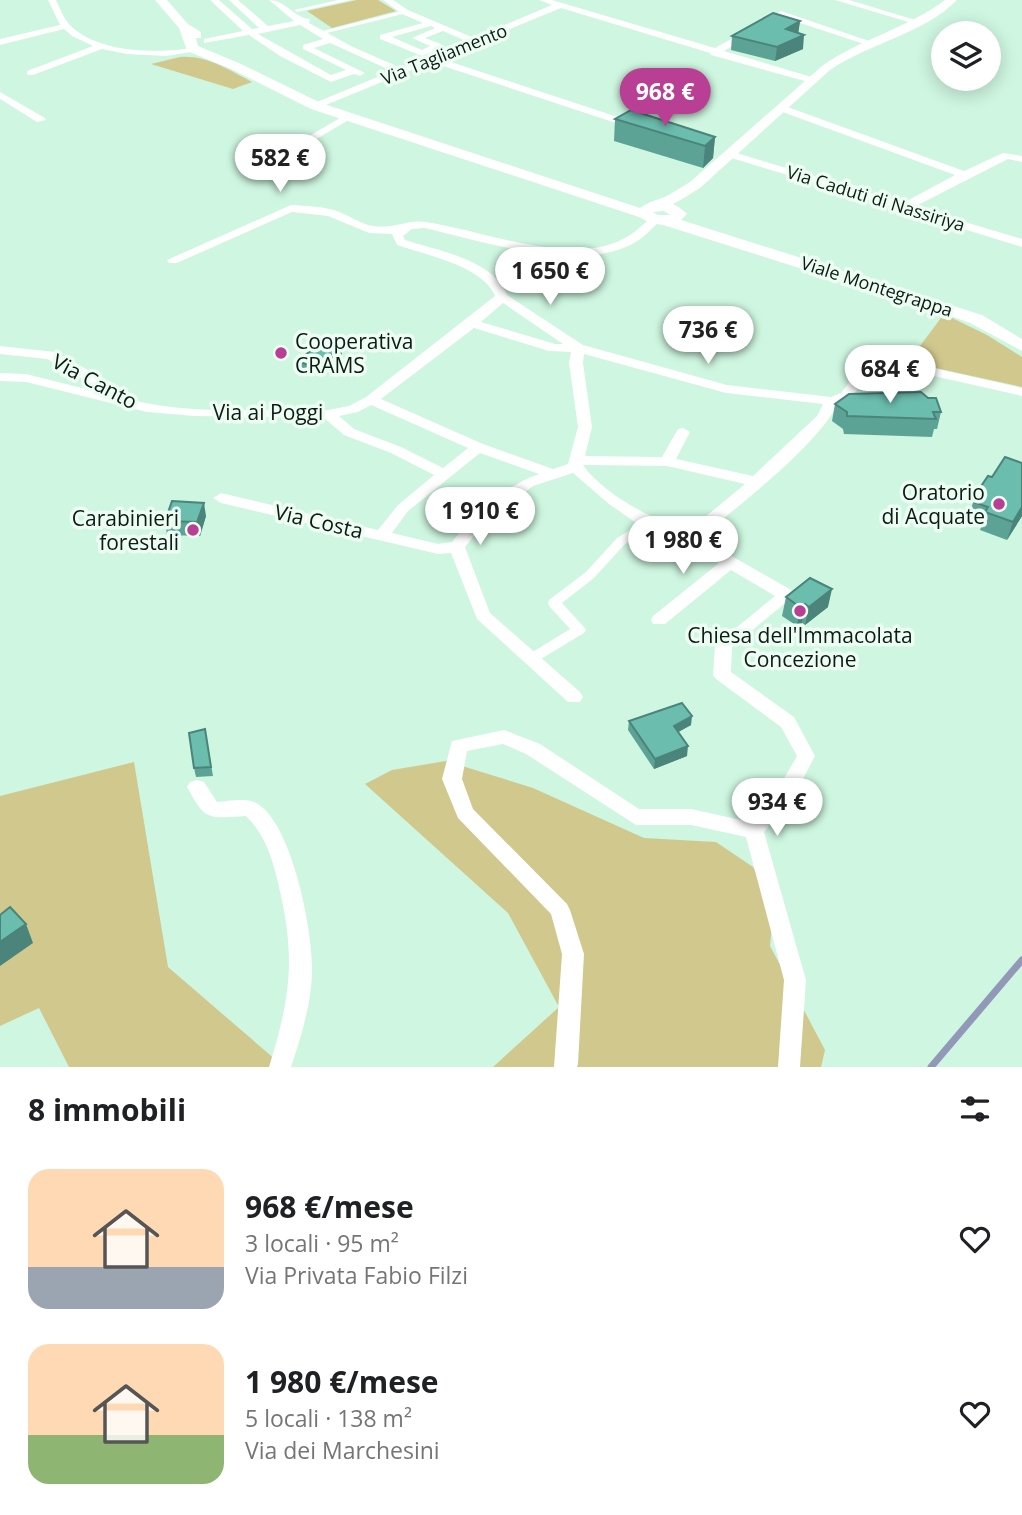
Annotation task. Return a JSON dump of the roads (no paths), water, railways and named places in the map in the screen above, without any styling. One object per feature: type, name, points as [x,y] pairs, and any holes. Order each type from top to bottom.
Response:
[{"type":"main road","points":[[161,0],[200,45]]},
{"type":"main road","name":"Viale Montegrappa","points":[[200,45],[235,66],[316,106],[502,168],[663,214],[727,238],[948,309],[976,320],[1022,346]]},
{"type":"street","points":[[52,0],[65,26],[90,41],[153,56],[170,55],[245,34],[306,22]]},
{"type":"street","points":[[214,0],[245,34],[281,54],[331,79],[354,70]]},
{"type":"street","points":[[233,0],[297,10],[348,0]]},
{"type":"street","points":[[387,0],[405,12],[476,42]]},
{"type":"street","points":[[543,0],[812,80]]},
{"type":"street","name":"Via Tagliamento","points":[[316,106],[572,0]]},
{"type":"street","points":[[839,0],[918,22]]},
{"type":"street","points":[[173,260],[291,208],[330,214],[369,229],[399,231],[409,225],[424,225],[539,249],[579,252],[610,250],[645,233],[728,155],[843,56],[918,22],[944,8],[952,0]]},
{"type":"street","points":[[265,7],[271,29]]},
{"type":"street","points":[[265,7],[306,22],[362,55],[405,70]]},
{"type":"street","points":[[297,10],[306,22]]},
{"type":"street","points":[[306,47],[329,35],[405,12]]},
{"type":"street","points":[[714,53],[781,14],[870,43]]},
{"type":"street","points":[[433,23],[383,37],[422,53],[438,46],[417,38],[444,28]]},
{"type":"street","points":[[0,41],[65,26]]},
{"type":"street","points":[[271,29],[285,34]]},
{"type":"street","points":[[329,35],[405,70]]},
{"type":"street","points":[[295,41],[378,80]]},
{"type":"street","points":[[30,73],[103,45]]},
{"type":"street","points":[[339,63],[362,55]]},
{"type":"street","points":[[432,59],[650,131]]},
{"type":"street","points":[[0,95],[41,120]]},
{"type":"street","points":[[781,108],[964,175]]},
{"type":"street","points":[[292,149],[349,117]]},
{"type":"street","name":"Via Caduti di Nassiriya","points":[[714,153],[1022,243]]},
{"type":"street","points":[[905,207],[1007,155],[1022,159]]},
{"type":"street","points":[[663,214],[672,199],[695,185]]},
{"type":"street","points":[[399,231],[397,236],[401,242],[485,273],[500,291],[578,348]]},
{"type":"street","points":[[500,291],[539,249]]},
{"type":"street","name":"Via ai Poggi","points":[[0,377],[37,380],[147,408],[194,412],[328,414],[353,409],[371,400],[472,323],[500,291]]},
{"type":"street","points":[[472,323],[554,348],[578,348],[726,389],[829,405],[846,396],[869,366],[884,361],[1022,393]]},
{"type":"street","points":[[575,464],[585,427],[576,363],[578,348]]},
{"type":"street","name":"Via Canto","points":[[0,351],[50,355],[147,408]]},
{"type":"street","points":[[371,400],[478,447],[552,474]]},
{"type":"street","points":[[689,539],[770,470],[823,418],[829,405]]},
{"type":"street","points":[[328,414],[349,432],[396,450],[444,474]]},
{"type":"street","points":[[667,462],[683,432]]},
{"type":"street","points":[[382,536],[403,508],[478,447]]},
{"type":"street","points":[[574,697],[483,615],[457,547],[475,523],[528,482],[575,464],[667,462],[754,481]]},
{"type":"street","points":[[575,464],[614,501],[649,523],[689,539],[787,595],[724,645],[722,675],[788,722],[806,756],[789,787],[754,831]]},
{"type":"street","name":"Via Costa","points":[[222,498],[438,549],[457,547]]},
{"type":"street","points":[[531,659],[579,630],[554,603],[590,575],[621,541],[649,523]]},
{"type":"street","points":[[659,620],[730,562]]},
{"type":"street","points":[[565,1067],[573,954],[560,909],[465,813],[452,779],[459,746],[504,737],[533,749],[636,817],[691,817],[754,831]]},
{"type":"street","points":[[197,787],[212,810],[250,808],[268,824],[279,848],[298,915],[303,952],[302,987],[280,1067]]},
{"type":"street","points":[[754,831],[795,980],[789,1067]]},
{"type":"waterway","points":[[931,1067],[1022,960]]},
{"type":"place","name":"Cooperativa CRAMS","points":[[281,353]]},
{"type":"place","name":"Oratorio di Acquate","points":[[999,504]]},
{"type":"place","name":"Carabinieri forestali","points":[[193,530]]},
{"type":"place","name":"Chiesa dell'Immacolata Concezione","points":[[800,611]]}]
